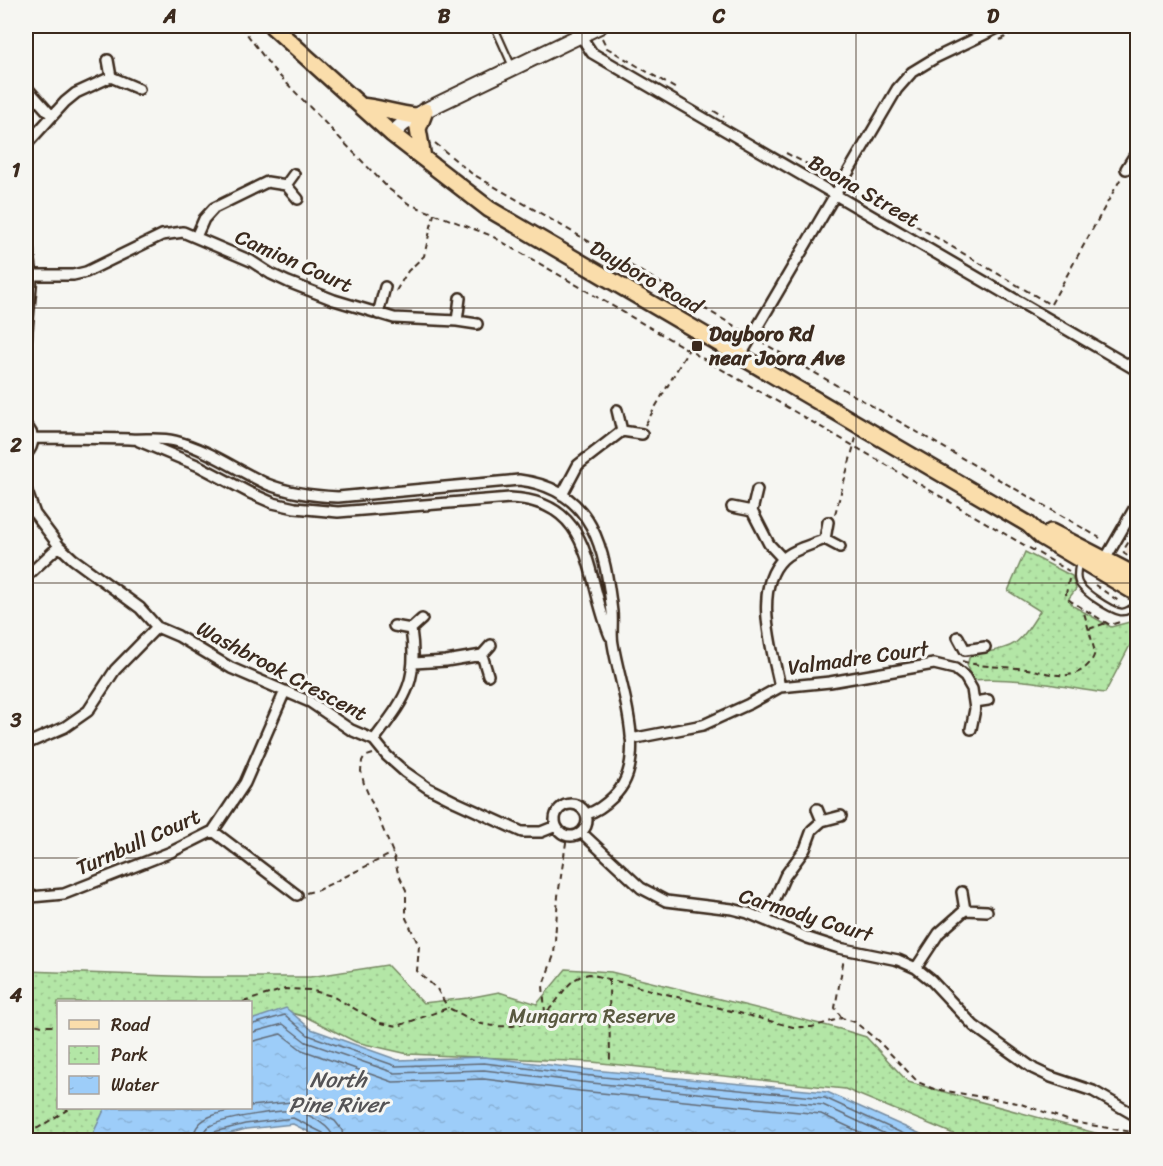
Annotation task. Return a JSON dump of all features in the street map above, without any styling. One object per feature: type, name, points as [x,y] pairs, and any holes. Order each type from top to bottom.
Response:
[{"type":"main road","name":"Dayboro Road","points":[[272,26],[392,134],[489,208],[1028,524],[1078,567],[1101,566],[1137,577]]},
{"type":"main road","points":[[361,106],[380,108],[398,115],[420,113],[418,129],[423,158]]},
{"type":"main road","name":"Dayboro Road","points":[[1028,524],[1046,530],[1101,566],[1137,594]]},
{"type":"street","points":[[741,355],[897,89],[912,72],[935,57],[1002,26]]},
{"type":"street","points":[[392,134],[420,113],[512,66],[580,35],[600,30]]},
{"type":"street","name":"Boona Street","points":[[580,35],[592,53],[1137,371]]},
{"type":"street","points":[[108,60],[111,76]]},
{"type":"street","points":[[111,76],[139,89]]},
{"type":"street","points":[[26,145],[51,115],[76,93],[111,76]]},
{"type":"street","points":[[26,87],[51,115]]},
{"type":"street","points":[[1126,169],[1137,150]]},
{"type":"street","points":[[294,174],[286,185],[298,200]]},
{"type":"street","name":"Camion Court","points":[[196,237],[204,219],[214,208],[267,182],[286,185]]},
{"type":"street","name":"Camion Court","points":[[32,275],[73,275],[86,272],[162,235],[183,232],[251,261],[288,282],[378,314],[404,319],[477,324]]},
{"type":"street","points":[[26,233],[32,275],[26,341]]},
{"type":"street","name":"Camion Court","points":[[378,314],[385,287]]},
{"type":"street","points":[[457,321],[460,298]]},
{"type":"street","points":[[617,410],[622,431]]},
{"type":"street","points":[[26,426],[32,432],[33,438],[31,448],[26,454]]},
{"type":"street","points":[[562,495],[578,465],[622,431],[642,434]]},
{"type":"street","points":[[33,438],[157,438],[177,441],[196,448],[267,484],[291,492],[314,496],[338,497],[519,480],[533,482],[562,495],[581,511],[600,542],[613,615],[612,642]]},
{"type":"street","points":[[134,439],[171,453],[273,503],[295,508],[338,512],[510,498],[540,503],[565,518],[580,540],[602,618],[612,642],[632,739],[633,754],[626,781],[620,791],[601,808],[587,814]]},
{"type":"street","name":"Washbrook Crescent","points":[[26,489],[35,514],[58,546],[140,608],[157,627],[178,636],[231,668],[310,702],[351,729],[374,740],[405,772],[428,788],[513,829],[535,833],[556,826]]},
{"type":"street","points":[[757,489],[752,511],[769,544],[783,559]]},
{"type":"street","points":[[1101,566],[1137,502]]},
{"type":"street","points":[[732,507],[752,511]]},
{"type":"street","points":[[825,539],[828,522]]},
{"type":"street","points":[[780,687],[766,614],[771,580],[783,559],[825,539]]},
{"type":"street","points":[[825,539],[840,547]]},
{"type":"street","points":[[26,577],[58,546]]},
{"type":"street","points":[[411,629],[422,619]]},
{"type":"street","points":[[394,626],[411,629]]},
{"type":"street","points":[[26,744],[65,727],[88,711],[115,670],[157,627]]},
{"type":"street","points":[[374,740],[406,695],[412,678],[414,663],[411,629]]},
{"type":"street","name":"Valmadre Court","points":[[957,664],[965,650],[958,637]]},
{"type":"street","points":[[414,663],[482,655],[491,645]]},
{"type":"street","points":[[965,650],[985,647]]},
{"type":"street","points":[[482,655],[488,675]]},
{"type":"street","name":"Valmadre Court","points":[[632,739],[703,725],[780,687],[830,682],[926,664],[957,664]]},
{"type":"street","name":"Valmadre Court","points":[[957,664],[972,689],[975,702]]},
{"type":"street","name":"Turnbull Court","points":[[31,897],[64,894],[171,852],[213,831],[244,783],[285,691]]},
{"type":"street","points":[[971,729],[975,702],[988,700]]},
{"type":"street","points":[[568,804],[579,806],[587,814],[587,824],[582,833],[572,837],[562,834],[556,826],[556,814],[568,804]]},
{"type":"street","points":[[817,808],[822,821]]},
{"type":"street","points":[[766,919],[785,876],[805,849],[812,830],[822,821],[840,816]]},
{"type":"street","points":[[213,831],[297,895]]},
{"type":"street","name":"Carmody Court","points":[[582,833],[641,888],[652,895],[682,904],[732,909],[766,919],[808,938],[898,960],[916,968],[931,980],[974,1026],[1034,1069],[1093,1091],[1137,1117]]},
{"type":"street","points":[[962,892],[965,910]]},
{"type":"street","points":[[916,968],[939,933],[965,910],[987,911]]},
{"type":"lane","points":[[494,26],[512,66]]},
{"type":"lane","points":[[1078,567],[1080,586],[1087,594],[1123,612],[1137,603]]},
{"type":"path","points":[[241,26],[272,68],[388,189],[402,200],[492,236],[1071,572],[1066,597],[1106,623],[1110,625],[1134,617],[1129,610],[1078,567]]},
{"type":"path","points":[[993,42],[1026,26]]},
{"type":"path","points":[[600,30],[608,48],[681,92]]},
{"type":"path","points":[[708,109],[718,112],[730,123]]},
{"type":"path","points":[[433,141],[471,173],[745,332]]},
{"type":"path","points":[[780,150],[834,178]]},
{"type":"path","points":[[1044,317],[1126,169]]},
{"type":"path","points":[[852,189],[1051,305]]},
{"type":"path","points":[[382,300],[392,298],[408,271],[424,256],[434,214]]},
{"type":"path","points":[[642,434],[643,428],[699,332]]},
{"type":"path","points":[[758,339],[1100,538]]},
{"type":"path","points":[[828,522],[833,520],[860,424]]},
{"type":"path","points":[[1134,560],[1123,551],[1137,527]]},
{"type":"path","points":[[957,664],[1026,669],[1057,675],[1072,674],[1087,666],[1095,655],[1083,609]]},
{"type":"path","points":[[1089,628],[1106,623]]},
{"type":"path","points":[[383,750],[364,758],[361,764],[364,784],[406,890],[406,918],[419,946],[417,971],[437,989],[448,1008],[481,1023],[512,1026],[533,1022],[553,1006],[567,985],[577,976],[589,974],[793,1027],[812,1027],[842,1018]]},
{"type":"path","points":[[545,1013],[543,985],[554,955],[558,896],[567,836]]},
{"type":"path","points":[[297,895],[318,890],[393,853]]},
{"type":"path","points":[[846,949],[835,1008],[842,1018],[855,1023],[878,1041],[918,1082],[934,1089],[1018,1103],[1073,1122],[1137,1133]]},
{"type":"path","points":[[609,980],[610,1063]]},
{"type":"path","points":[[246,1001],[285,989],[310,990],[332,996],[380,1023],[398,1026],[448,1008]]},
{"type":"path","points":[[26,1022],[42,1026],[57,1026]]},
{"type":"path","points":[[26,1131],[38,1128],[67,1109]]},
{"type":"shaded area","points":[[1137,531],[1137,560],[1125,552]]},
{"type":"green space","points":[[1025,552],[1072,576],[1076,589],[1069,598],[1073,606],[1111,627],[1137,620],[1137,632],[1105,693],[1022,681],[972,680],[967,667],[969,658],[1014,644],[1025,633],[1040,611],[1008,591]]},
{"type":"green space","name":"Mungarra Reserve","points":[[387,965],[423,1003],[499,992],[537,1004],[566,969],[611,972],[866,1037],[908,1082],[1121,1140],[968,1140],[845,1089],[592,1062],[408,1054],[356,1042],[306,1017],[284,1011],[252,1023],[252,1001],[57,1001],[57,1109],[105,1109],[92,1140],[26,1140],[26,971],[200,977],[310,977]]},
{"type":"water","name":"North Pine River","points":[[286,1008],[311,1029],[398,1060],[484,1057],[582,1069],[827,1092],[934,1140],[325,1140],[293,1124],[246,1129],[205,1140],[90,1140],[105,1109],[252,1109],[252,1020]]},
{"type":"place","name":"Dayboro Rd near Joora Ave","points":[[697,346]]}]
